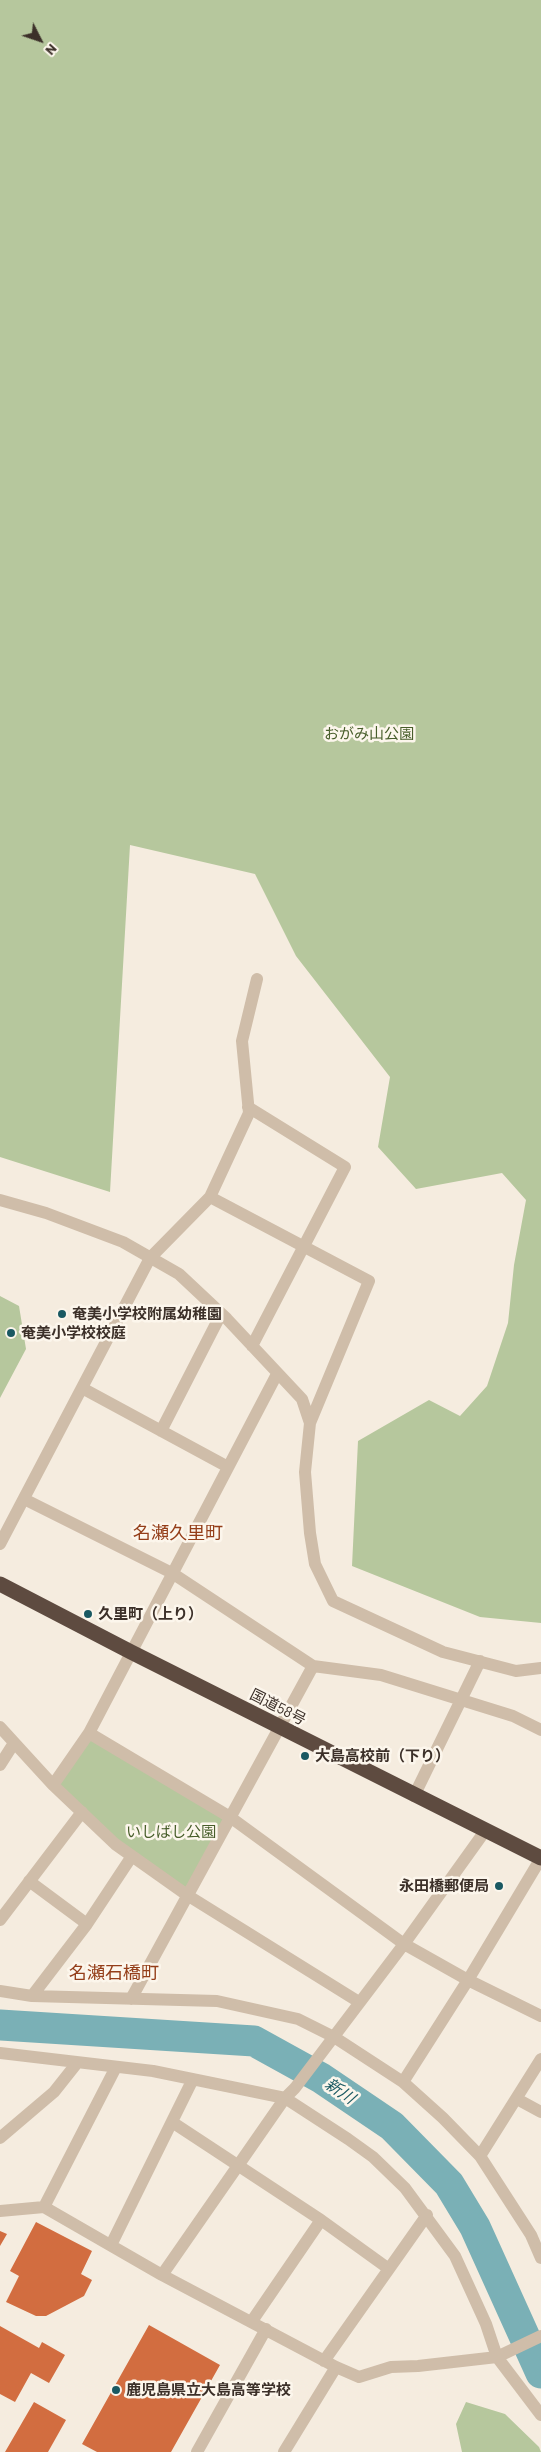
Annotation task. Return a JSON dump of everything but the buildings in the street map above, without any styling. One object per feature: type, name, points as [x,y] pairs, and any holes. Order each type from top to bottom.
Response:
[{"type":"highway","name":"国道58号","points":[[0,1584],[414,1796],[541,1858]]},
{"type":"street","points":[[0,1544],[150,1258],[210,1197],[249,1113],[242,1041],[257,979]]},
{"type":"street","points":[[248,1107],[345,1166],[252,1346]]},
{"type":"street","points":[[210,1197],[369,1281],[310,1423],[305,1472],[310,1533],[315,1564],[333,1600],[443,1652],[516,1671],[541,1668]]},
{"type":"street","points":[[0,1200],[46,1213],[123,1242],[179,1274],[221,1314],[302,1399],[310,1423]]},
{"type":"street","points":[[162,1431],[221,1314]]},
{"type":"street","points":[[53,1785],[89,1733],[277,1374]]},
{"type":"street","points":[[82,1388],[228,1467]]},
{"type":"street","points":[[24,1500],[172,1573],[313,1666],[381,1675],[513,1716],[541,1730]]},
{"type":"street","points":[[414,1796],[480,1661]]},
{"type":"street","points":[[131,1999],[313,1666]]},
{"type":"street","points":[[0,1727],[53,1785],[115,1844],[187,1895],[360,2002]]},
{"type":"street","points":[[89,1733],[230,1817],[404,1944],[468,1980],[541,2016]]},
{"type":"street","points":[[0,1765],[14,1743]]},
{"type":"street","points":[[0,1920],[82,1812]]},
{"type":"street","points":[[162,2275],[285,2098],[295,2088],[404,1944],[485,1831]]},
{"type":"street","points":[[32,1996],[87,1924],[132,1856]]},
{"type":"street","points":[[403,2082],[468,1980],[541,1858]]},
{"type":"street","points":[[29,1881],[87,1924]]},
{"type":"street","points":[[0,1991],[32,1996],[217,2001],[298,2019],[330,2042],[403,2082],[424,2099],[480,2156],[531,2235],[541,2258]]},
{"type":"street","points":[[0,2053],[116,2067],[193,2079],[285,2098],[373,2157],[405,2188],[427,2215],[455,2256],[501,2355],[541,2415]]},
{"type":"street","points":[[480,2156],[541,2059]]},
{"type":"street","points":[[0,2138],[54,2092],[77,2063]]},
{"type":"street","points":[[44,2207],[116,2067]]},
{"type":"street","points":[[111,2245],[193,2079]]},
{"type":"street","points":[[517,2099],[541,2112]]},
{"type":"street","points":[[172,2122],[239,2164],[388,2269]]},
{"type":"street","points":[[0,2211],[44,2207],[162,2275],[252,2321],[324,2361],[359,2377],[391,2367],[418,2366],[501,2355],[541,2336]]},
{"type":"street","points":[[324,2361],[427,2215]]},
{"type":"street","points":[[252,2321],[321,2220]]},
{"type":"street","points":[[197,2452],[266,2329]]},
{"type":"street","points":[[284,2452],[336,2367]]},
{"type":"green space","name":"おがみ山公園","points":[[0,0],[541,0],[541,1623],[480,1617],[352,1566],[358,1441],[429,1400],[460,1416],[487,1386],[508,1323],[514,1265],[526,1200],[502,1173],[416,1189],[378,1147],[390,1077],[296,956],[255,874],[130,845],[110,1192],[0,1157]]},
{"type":"green space","name":"奄美小学校校庭","points":[[0,1296],[19,1306],[26,1349],[0,1398]]},
{"type":"green space","name":"いしばし公園","points":[[92,1738],[224,1818],[184,1891],[128,1851],[57,1787]]},
{"type":"green space","points":[[466,2402],[505,2414],[539,2447],[541,2452],[462,2452],[456,2424]]},
{"type":"waterway","name":"新川","points":[[0,2025],[254,2041],[321,2078],[392,2126],[449,2184],[475,2227],[541,2373]]},
{"type":"place","name":"奄美小学校附属幼稚園","points":[[62,1314]]},
{"type":"place","name":"奄美小学校校庭","points":[[11,1333]]},
{"type":"place","name":"久里町（上り）","points":[[88,1614]]},
{"type":"place","name":"大島高校前（下り）","points":[[305,1756]]},
{"type":"place","name":"永田橋郵便局","points":[[499,1886]]},
{"type":"place","name":"鹿児島県立大島高等学校","points":[[116,2390]]},
{"type":"district","name":"名瀬久里町","points":[[178,1533]]},
{"type":"district","name":"名瀬石橋町","points":[[114,1973]]}]
